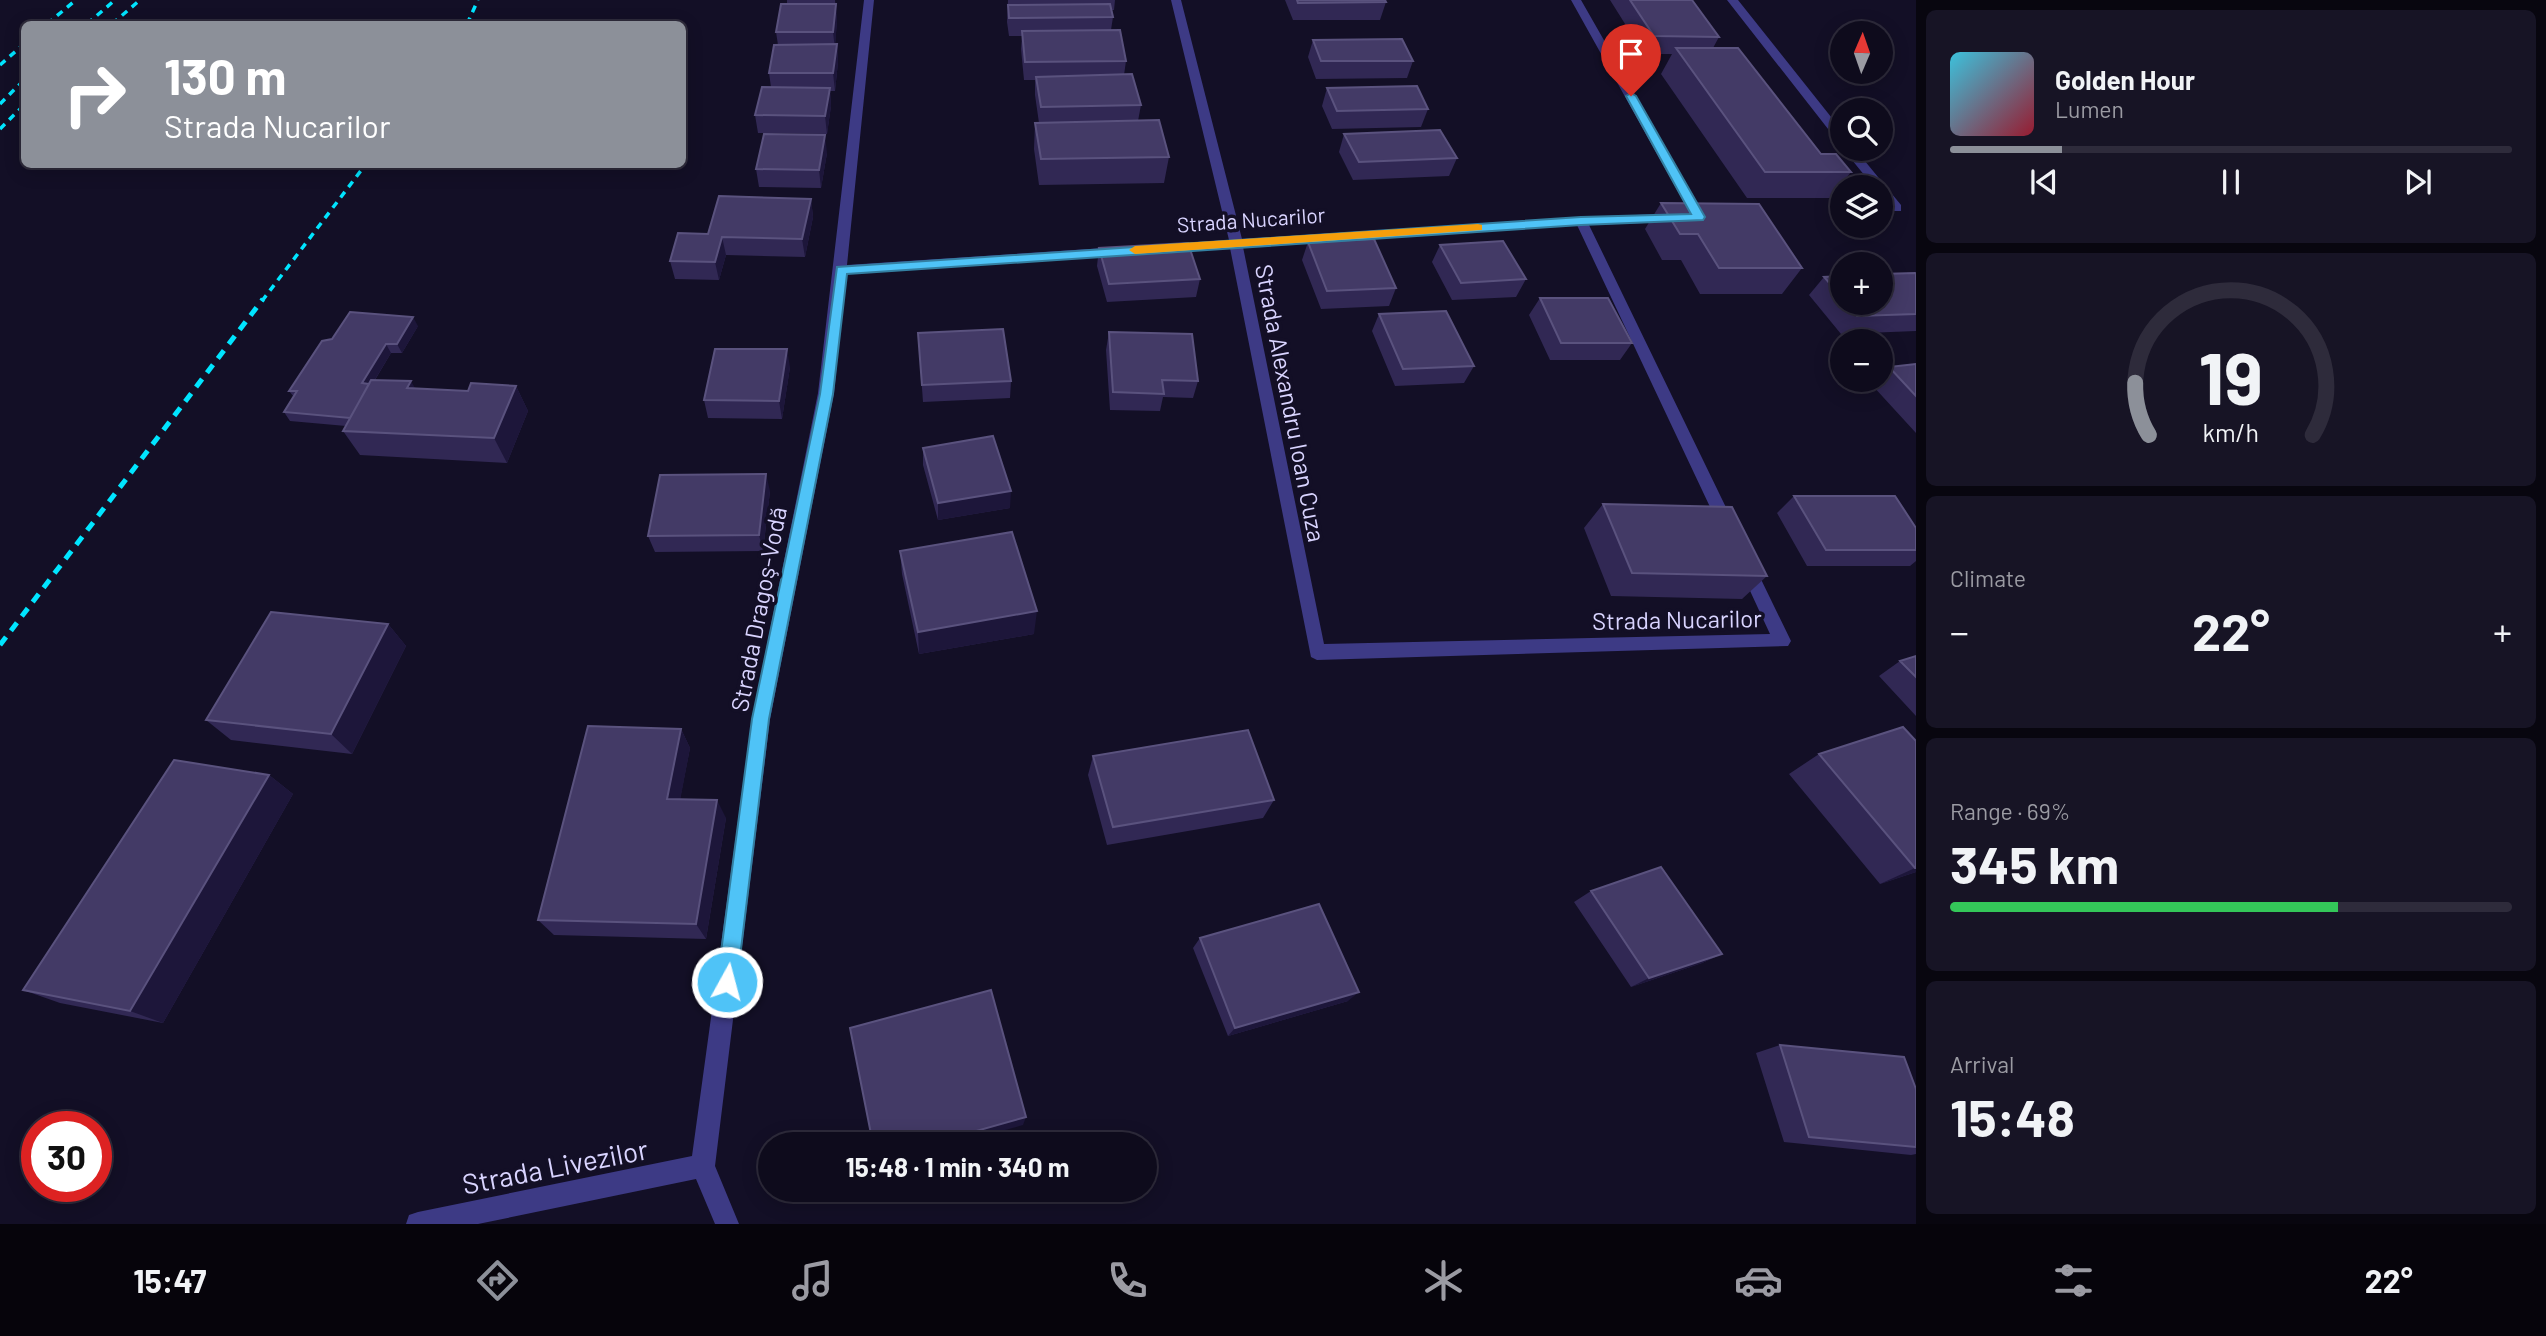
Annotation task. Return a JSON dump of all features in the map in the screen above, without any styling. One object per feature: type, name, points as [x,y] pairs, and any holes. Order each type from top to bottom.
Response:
[{"type":"street","name":"Strada Dragoş-Vodă","points":[[703,1167],[761,719],[827,394],[869,0]]},
{"type":"street","name":"Strada Alexandru Ioan Cuza","points":[[1176,0],[1236,243],[1317,652]]},
{"type":"street","name":"Strada Nucarilor","points":[[841,270],[1581,221],[1699,217],[1576,0]]},
{"type":"street","points":[[1732,0],[1830,124]]},
{"type":"street","points":[[1859,161],[1870,175]]},
{"type":"street","points":[[1893,204],[1896,208]]},
{"type":"street","name":"Strada Nucarilor","points":[[1317,652],[1782,641],[1581,221]]},
{"type":"street","points":[[703,1167],[727,1224]]},
{"type":"street","name":"Strada Livezilor","points":[[418,1224],[703,1167]]},
{"type":"building","points":[[1297,0],[1385,0],[1386,2],[1298,3]]},
{"type":"building","points":[[1630,0],[1692,0],[1719,37],[1654,36]]},
{"type":"building","points":[[781,4],[836,4],[833,32],[776,32]]},
{"type":"building","points":[[1110,4],[1113,17],[1009,18],[1008,5]]},
{"type":"building","points":[[1120,30],[1126,61],[1025,62],[1022,31]]},
{"type":"building","points":[[1402,39],[1413,61],[1321,61],[1313,40]]},
{"type":"building","points":[[837,44],[833,73],[769,73],[774,45]]},
{"type":"building","points":[[1676,48],[1738,48],[1821,154],[1830,154],[1830,161],[1842,161],[1851,172],[1765,172]]},
{"type":"building","points":[[1132,74],[1141,105],[1041,107],[1036,77]]},
{"type":"building","points":[[1417,86],[1428,109],[1337,111],[1327,88]]},
{"type":"building","points":[[762,87],[830,88],[825,116],[755,115]]},
{"type":"building","points":[[1159,120],[1169,157],[1041,159],[1035,123]]},
{"type":"building","points":[[1440,130],[1457,158],[1359,162],[1344,134]]},
{"type":"building","points":[[764,134],[825,135],[819,170],[756,169]]},
{"type":"building","points":[[719,196],[811,199],[802,239],[722,237],[715,262],[670,261],[678,233],[708,234]]},
{"type":"building","points":[[1661,203],[1759,204],[1802,268],[1719,268],[1698,234],[1680,234]]},
{"type":"building","points":[[1374,239],[1396,288],[1327,291],[1308,242]]},
{"type":"building","points":[[1503,241],[1526,279],[1461,283],[1440,245]]},
{"type":"building","points":[[1188,243],[1200,279],[1109,284],[1099,248]]},
{"type":"building","points":[[1893,274],[1916,274],[1916,314],[1893,315]]},
{"type":"building","points":[[1540,298],[1608,298],[1632,343],[1561,343]]},
{"type":"building","points":[[1446,311],[1474,366],[1403,369],[1379,314]]},
{"type":"building","points":[[350,312],[413,317],[397,344],[386,344],[362,383],[369,384],[350,418],[284,412],[297,391],[289,391],[322,341],[332,339]]},
{"type":"building","points":[[1003,329],[1011,381],[922,385],[918,333]]},
{"type":"building","points":[[1109,332],[1192,334],[1198,381],[1162,380],[1164,394],[1113,392]]},
{"type":"building","points":[[715,349],[787,349],[779,401],[704,400]]},
{"type":"building","points":[[1916,364],[1916,396],[1893,371],[1893,367]]},
{"type":"building","points":[[371,380],[411,381],[407,388],[468,391],[471,383],[516,386],[494,438],[343,431]]},
{"type":"building","points":[[993,436],[1011,491],[938,503],[923,448]]},
{"type":"building","points":[[766,474],[759,535],[648,536],[660,475]]},
{"type":"building","points":[[1794,496],[1895,496],[1916,528],[1916,550],[1826,550]]},
{"type":"building","points":[[1603,504],[1732,507],[1767,576],[1632,573]]},
{"type":"building","points":[[1012,532],[1037,611],[918,632],[900,551]]},
{"type":"building","points":[[271,612],[388,624],[331,734],[206,720]]},
{"type":"building","points":[[1916,656],[1916,677],[1900,661]]},
{"type":"building","points":[[588,726],[681,729],[667,799],[717,800],[696,924],[538,920]]},
{"type":"building","points":[[1903,727],[1916,741],[1916,868],[1819,754]]},
{"type":"building","points":[[1248,730],[1274,800],[1113,827],[1093,756]]},
{"type":"building","points":[[174,760],[269,775],[130,1011],[23,990]]},
{"type":"building","points":[[1661,867],[1722,954],[1649,978],[1591,891]]},
{"type":"building","points":[[1319,904],[1359,992],[1235,1028],[1200,938]]},
{"type":"building","points":[[991,990],[1026,1117],[973,1132],[871,1132],[850,1028]]},
{"type":"building","points":[[1780,1045],[1904,1057],[1916,1089],[1916,1147],[1809,1137]]},
{"type":"railway","points":[[51,21],[76,0]]},
{"type":"railway","points":[[90,21],[115,0]]},
{"type":"railway","points":[[116,21],[140,0]]},
{"type":"railway","points":[[468,21],[478,0]]},
{"type":"railway","points":[[0,65],[21,47]]},
{"type":"railway","points":[[0,104],[21,83]]},
{"type":"railway","points":[[0,129],[21,108]]},
{"type":"railway","points":[[262,301],[363,168]]},
{"type":"railway","points":[[0,645],[263,299]]},
{"type":"slow traffic","points":[[1135,250],[1478,227]]},
{"type":"route","points":[[727,982],[761,719],[827,394],[841,270],[1581,221],[1699,217],[1631,96]]}]
